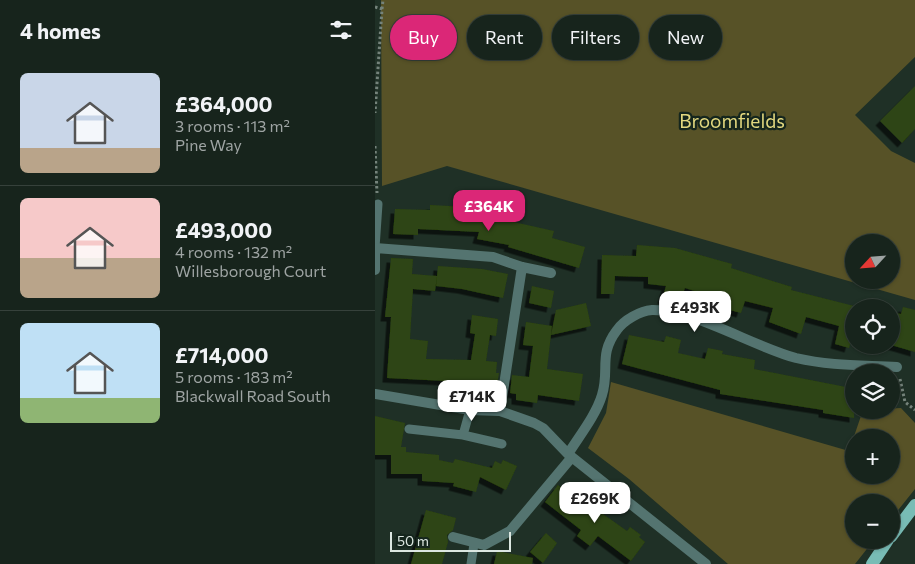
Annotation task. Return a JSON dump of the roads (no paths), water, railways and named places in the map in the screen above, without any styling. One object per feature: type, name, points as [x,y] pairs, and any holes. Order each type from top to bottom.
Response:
[{"type":"main road","points":[[900,525],[915,506]]},
{"type":"main road","points":[[872,564],[883,549]]},
{"type":"street","points":[[375,270],[375,248],[493,257],[551,274]]},
{"type":"street","points":[[500,411],[522,267]]},
{"type":"street","points":[[453,537],[474,544],[484,545],[510,531],[570,455],[602,395],[604,360],[608,344],[618,328],[633,316],[650,310],[667,311],[794,357],[835,366],[845,366]]},
{"type":"street","points":[[375,394],[471,410],[500,411],[543,428],[570,455],[706,564]]},
{"type":"lane","points":[[375,248],[378,204]]},
{"type":"lane","points":[[463,435],[471,410]]},
{"type":"lane","points":[[409,429],[463,435],[502,444]]},
{"type":"lane","points":[[471,564],[474,544]]},
{"type":"park label","name":"Broomfields","points":[[732,121]]}]
